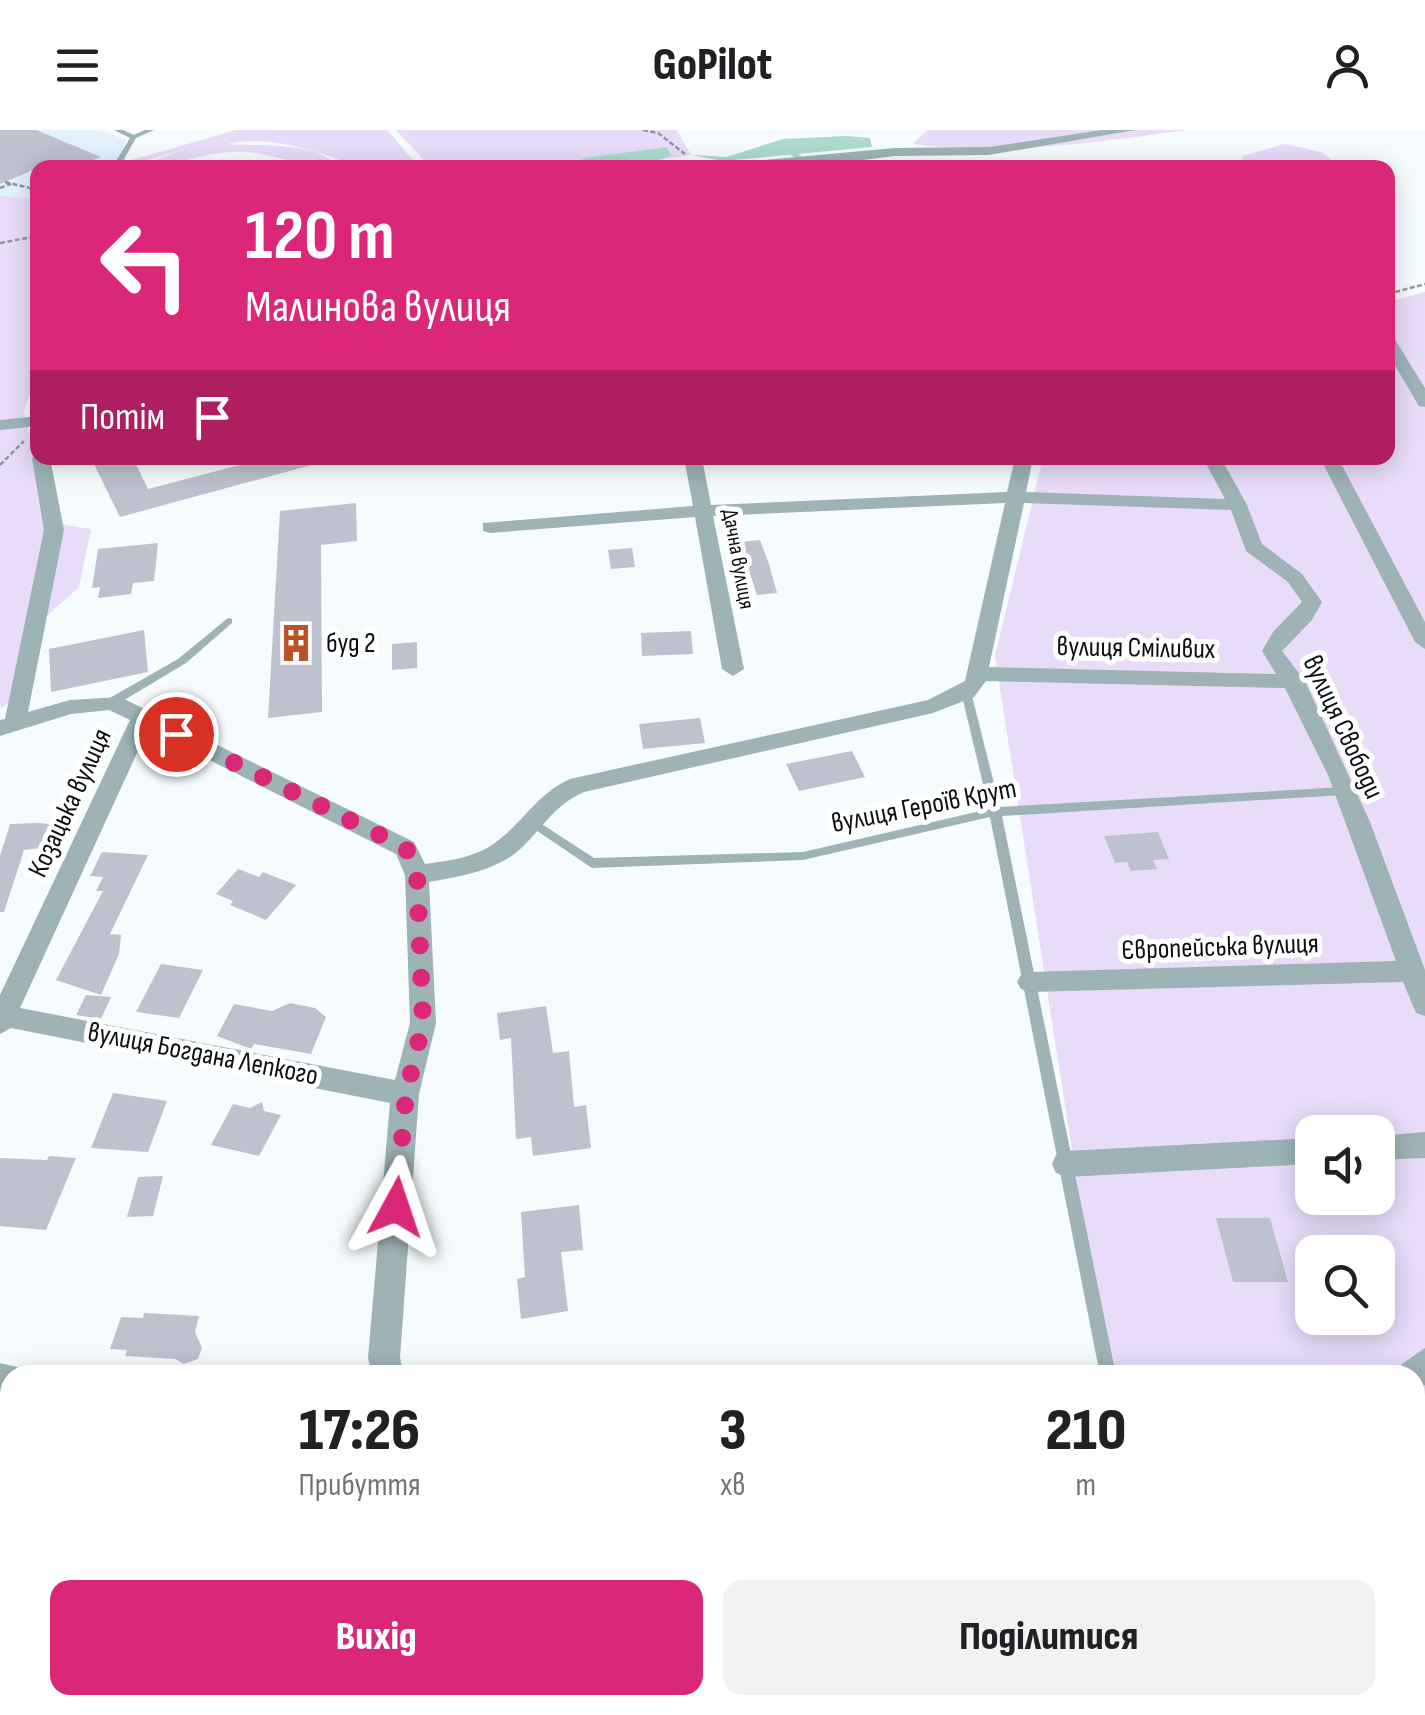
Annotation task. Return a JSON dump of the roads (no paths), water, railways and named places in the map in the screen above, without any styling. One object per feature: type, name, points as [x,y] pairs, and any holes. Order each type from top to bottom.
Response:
[{"type":"street","points":[[827,160],[895,152],[952,154],[1128,130]]},
{"type":"street","points":[[952,154],[958,160]]},
{"type":"street","points":[[1395,353],[1425,402]]},
{"type":"street","points":[[0,425],[30,422]]},
{"type":"street","points":[[7,726],[54,530],[42,465]]},
{"type":"street","name":"Дачна вулиця","points":[[694,465],[733,669]]},
{"type":"street","points":[[972,683],[1022,465]]},
{"type":"street","name":"вулиця Свободи","points":[[1216,465],[1238,505],[1252,547],[1295,578],[1312,602],[1308,613],[1281,632],[1272,651],[1294,681],[1344,791],[1425,1005]]},
{"type":"street","points":[[1333,465],[1425,642]]},
{"type":"street","points":[[490,527],[704,511],[1015,497],[1238,505]]},
{"type":"street","name":"вулиця Сміливих","points":[[417,875],[480,862],[513,841],[546,800],[578,786],[893,716],[972,683],[1294,681]]},
{"type":"street","points":[[7,726],[70,707],[112,702],[406,848],[417,875],[423,1023],[406,1094],[386,1365]]},
{"type":"street","name":"Козацька вулиця","points":[[1,1018],[143,717]]},
{"type":"street","name":"Європейська вулиця","points":[[1030,982],[1412,970]]},
{"type":"street","name":"вулиця Богдана Лепкого","points":[[1,1018],[406,1094]]},
{"type":"street","points":[[1395,1147],[1425,1145]]},
{"type":"street","points":[[1066,1164],[1295,1152]]},
{"type":"lane","points":[[117,130],[134,137]]},
{"type":"lane","points":[[120,160],[134,137],[151,130]]},
{"type":"lane","points":[[112,702],[182,660],[228,621]]},
{"type":"lane","points":[[972,683],[1106,1365]]},
{"type":"lane","name":"вулиця Героїв Крут","points":[[527,820],[592,863],[804,856],[995,812],[1344,791]]},
{"type":"waterway","points":[[791,152],[801,159]]},
{"type":"place","name":"буд 2","points":[[296,643]]}]
